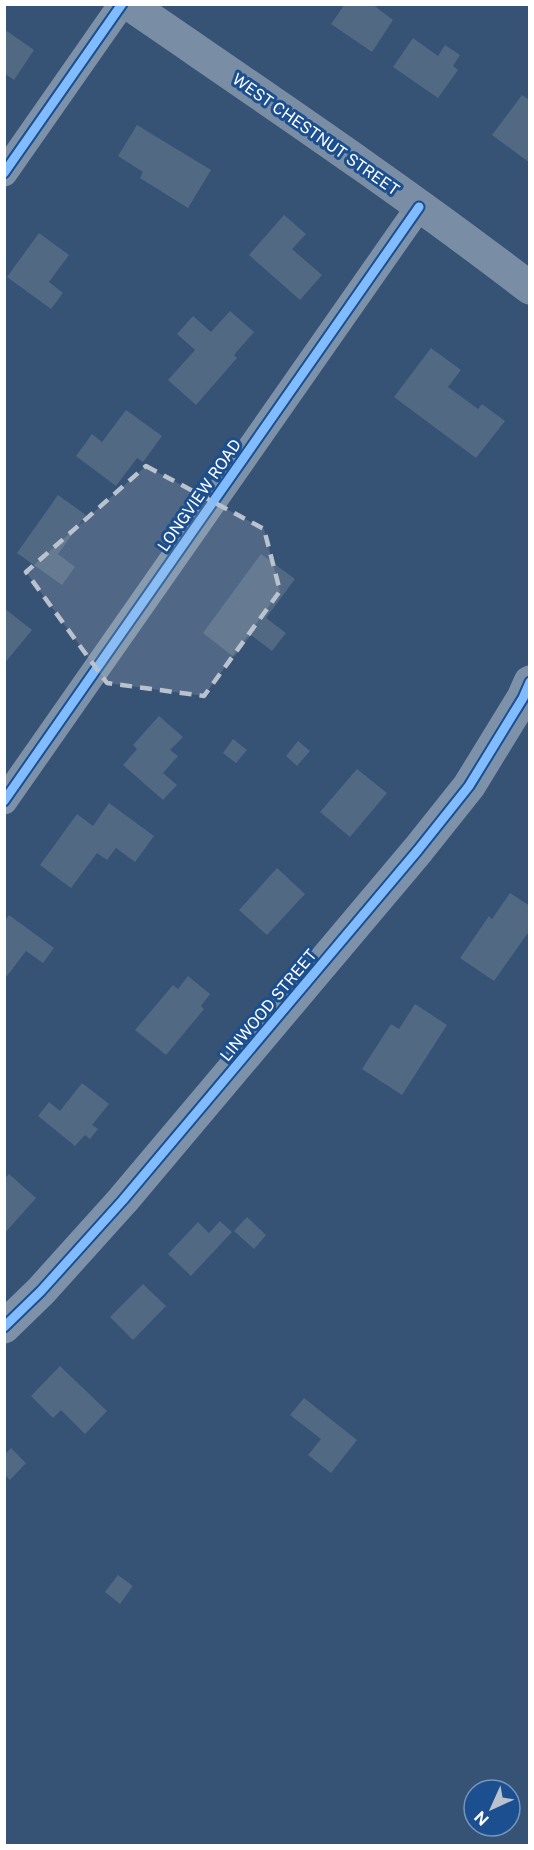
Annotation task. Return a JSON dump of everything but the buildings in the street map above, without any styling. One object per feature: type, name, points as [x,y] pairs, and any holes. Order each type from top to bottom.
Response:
[{"type":"main road","name":"WEST CHESTNUT STREET","points":[[129,4],[419,207],[530,288]]},
{"type":"street","points":[[4,172],[122,4]]},
{"type":"street","name":"LONGVIEW ROAD","points":[[4,801],[419,207]]},
{"type":"street","name":"LINWOOD STREET","points":[[4,1327],[41,1291],[123,1200],[418,850],[474,777],[524,698],[530,682]]},
{"type":"highlighted area","points":[[146,466],[264,529],[280,591],[204,696],[107,683],[26,572]]},
{"type":"cycle path","points":[[4,173],[122,4]]},
{"type":"cycle path","points":[[4,801],[419,207]]},
{"type":"cycle path","points":[[4,1327],[41,1291],[123,1200],[418,850],[469,786],[523,698],[530,682]]}]
